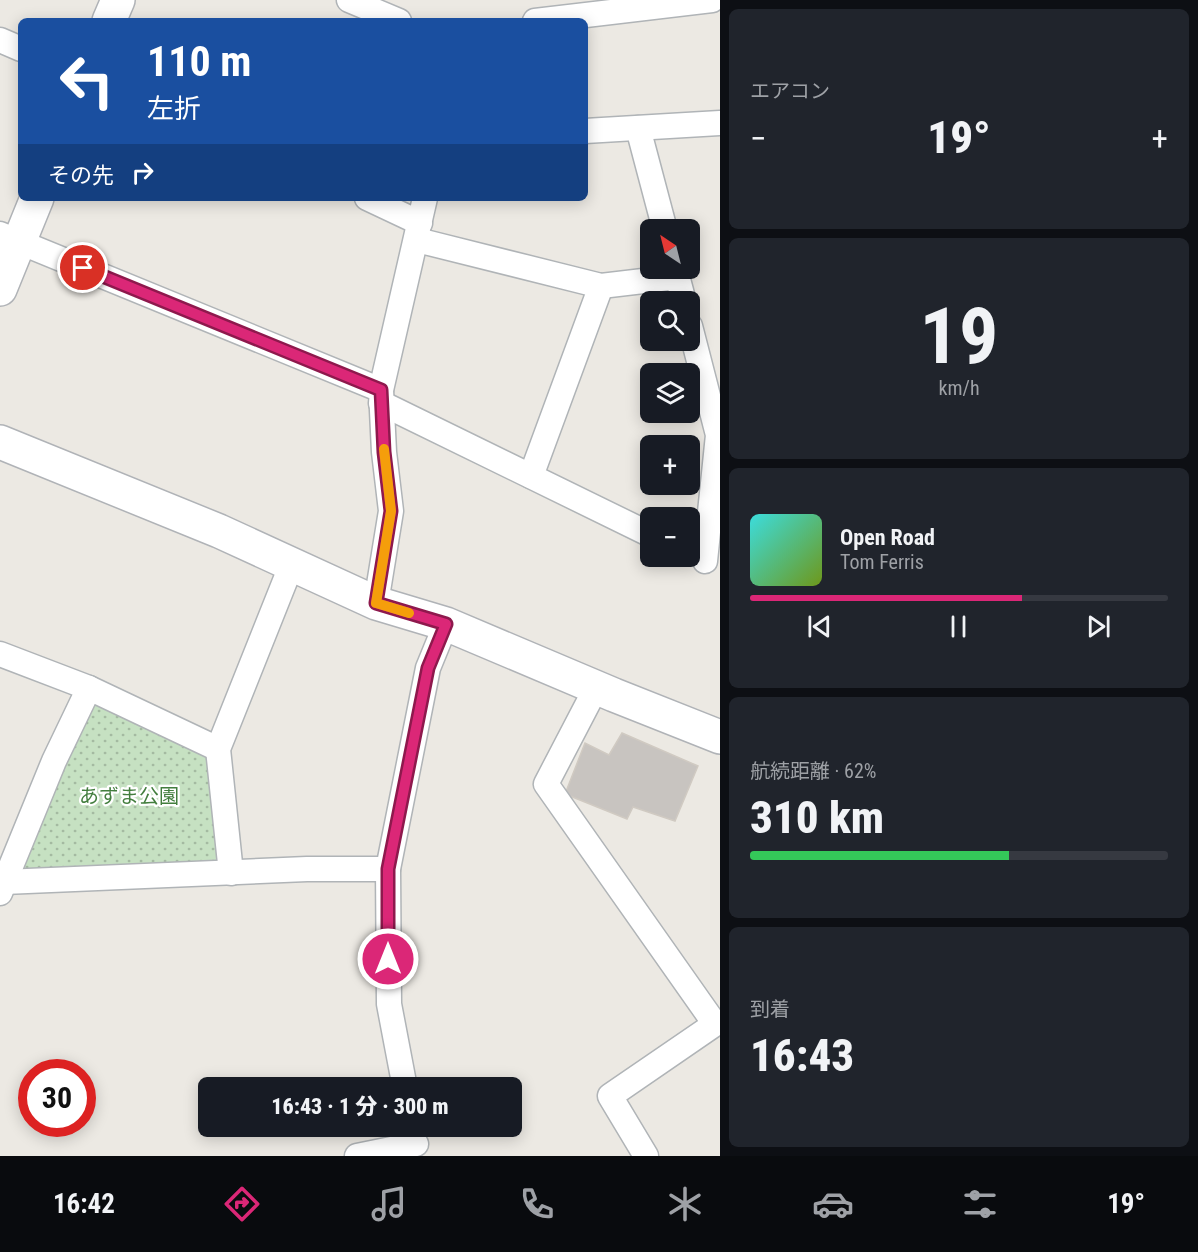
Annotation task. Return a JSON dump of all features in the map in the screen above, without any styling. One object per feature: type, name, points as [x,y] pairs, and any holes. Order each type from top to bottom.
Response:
[{"type":"street","points":[[110,18],[118,0]]},
{"type":"street","points":[[349,0],[392,18]]},
{"type":"street","points":[[560,18],[712,0]]},
{"type":"street","points":[[0,40],[18,48]]},
{"type":"street","points":[[588,132],[720,123]]},
{"type":"street","points":[[638,128],[662,219]]},
{"type":"street","points":[[0,289],[10,238],[35,201]]},
{"type":"street","points":[[372,201],[418,232],[601,286],[641,279]]},
{"type":"street","points":[[376,603],[391,511],[381,397],[424,201]]},
{"type":"street","points":[[10,238],[381,397],[531,476],[640,530]]},
{"type":"street","points":[[531,476],[601,286]]},
{"type":"street","points":[[696,351],[718,435],[705,561]]},
{"type":"street","points":[[0,442],[219,531],[291,566],[376,603],[446,624],[596,688],[720,737]]},
{"type":"street","points":[[231,873],[218,749],[291,566]]},
{"type":"street","points":[[403,1077],[389,1004],[388,869],[428,668],[446,624]]},
{"type":"street","points":[[0,654],[89,688],[218,749]]},
{"type":"street","points":[[89,688],[54,761],[2,888],[307,869],[388,869]]},
{"type":"street","points":[[596,688],[546,784],[717,1022],[610,1096],[646,1156]]},
{"type":"street","points":[[357,1156],[415,1142]]},
{"type":"green space","name":"あずま公園","points":[[93,699],[210,754],[221,865],[18,874]]},
{"type":"building","points":[[622,733],[698,766],[675,821],[633,807],[627,819],[565,794],[585,743],[609,755]]},
{"type":"slow traffic","points":[[384,449],[391,511],[376,603],[409,613]]},
{"type":"route","points":[[83,268],[381,390],[384,452],[391,511],[376,603],[446,624],[428,668],[388,869],[388,959]]}]
